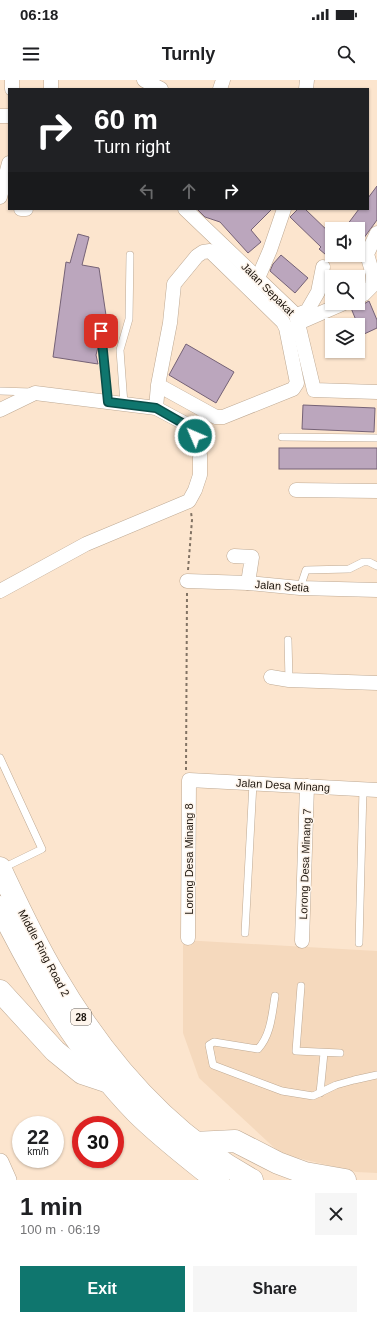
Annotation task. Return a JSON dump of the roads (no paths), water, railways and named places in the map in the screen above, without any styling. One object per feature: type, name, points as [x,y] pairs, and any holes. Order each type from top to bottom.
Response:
[{"type":"highway","name":"Middle Ring Road 2","points":[[0,869],[54,975],[105,1052],[146,1098],[194,1143],[252,1180]]},
{"type":"highway","name":"Middle Ring Road 2","points":[[0,908],[36,976],[58,1013],[80,1045],[109,1082],[150,1126],[218,1180]]},
{"type":"highway","points":[[0,991],[55,1051],[82,1073],[109,1082]]},
{"type":"highway","points":[[194,1143],[235,1141],[278,1163],[306,1173],[345,1180]]},
{"type":"street","points":[[0,197],[8,167]]},
{"type":"street","name":"Jalan Sepakat","points":[[186,210],[258,278],[297,319],[314,390],[377,392]]},
{"type":"street","points":[[258,278],[270,250],[284,210]]},
{"type":"street","points":[[365,293],[372,286],[373,275],[367,254],[377,233]]},
{"type":"street","points":[[156,408],[158,385],[170,323],[174,284],[197,256],[203,252],[210,252],[283,322],[286,328],[297,383],[293,389],[223,417],[216,417],[158,385]]},
{"type":"street","points":[[297,319],[307,311],[318,292],[323,267]]},
{"type":"street","points":[[297,319],[325,309]]},
{"type":"street","points":[[0,410],[35,393],[156,408],[184,424],[195,436],[200,455],[200,475],[195,490],[189,501],[86,544],[0,591]]},
{"type":"street","points":[[296,490],[377,491]]},
{"type":"street","points":[[234,556],[252,557],[248,583]]},
{"type":"street","name":"Jalan Setia","points":[[187,582],[248,583],[300,588],[377,590]]},
{"type":"street","points":[[271,677],[289,680],[377,683]]},
{"type":"street","name":"Jalan Desa Minang","points":[[189,780],[370,789]]},
{"type":"street","name":"Lorong Desa Minang 8","points":[[188,938],[189,780]]},
{"type":"street","name":"Lorong Desa Minang 7","points":[[302,941],[307,786]]},
{"type":"street","points":[[0,1162],[8,1180]]},
{"type":"lane","points":[[124,404],[120,350],[129,319],[130,255]]},
{"type":"lane","points":[[101,331],[108,402]]},
{"type":"lane","points":[[0,391],[35,393]]},
{"type":"lane","points":[[282,437],[377,438]]},
{"type":"lane","points":[[300,588],[306,570],[349,568],[363,562],[369,562],[377,566]]},
{"type":"lane","points":[[288,640],[289,680]]},
{"type":"lane","points":[[0,758],[42,849],[0,869]]},
{"type":"lane","points":[[245,933],[252,783]]},
{"type":"lane","points":[[360,943],[370,789]]},
{"type":"lane","points":[[301,986],[296,1051],[340,1053]]},
{"type":"lane","points":[[275,996],[270,1026],[262,1044],[258,1049],[214,1042],[209,1045],[213,1065],[282,1091],[313,1096],[336,1085],[377,1075]]},
{"type":"lane","points":[[320,1093],[324,1053]]}]
